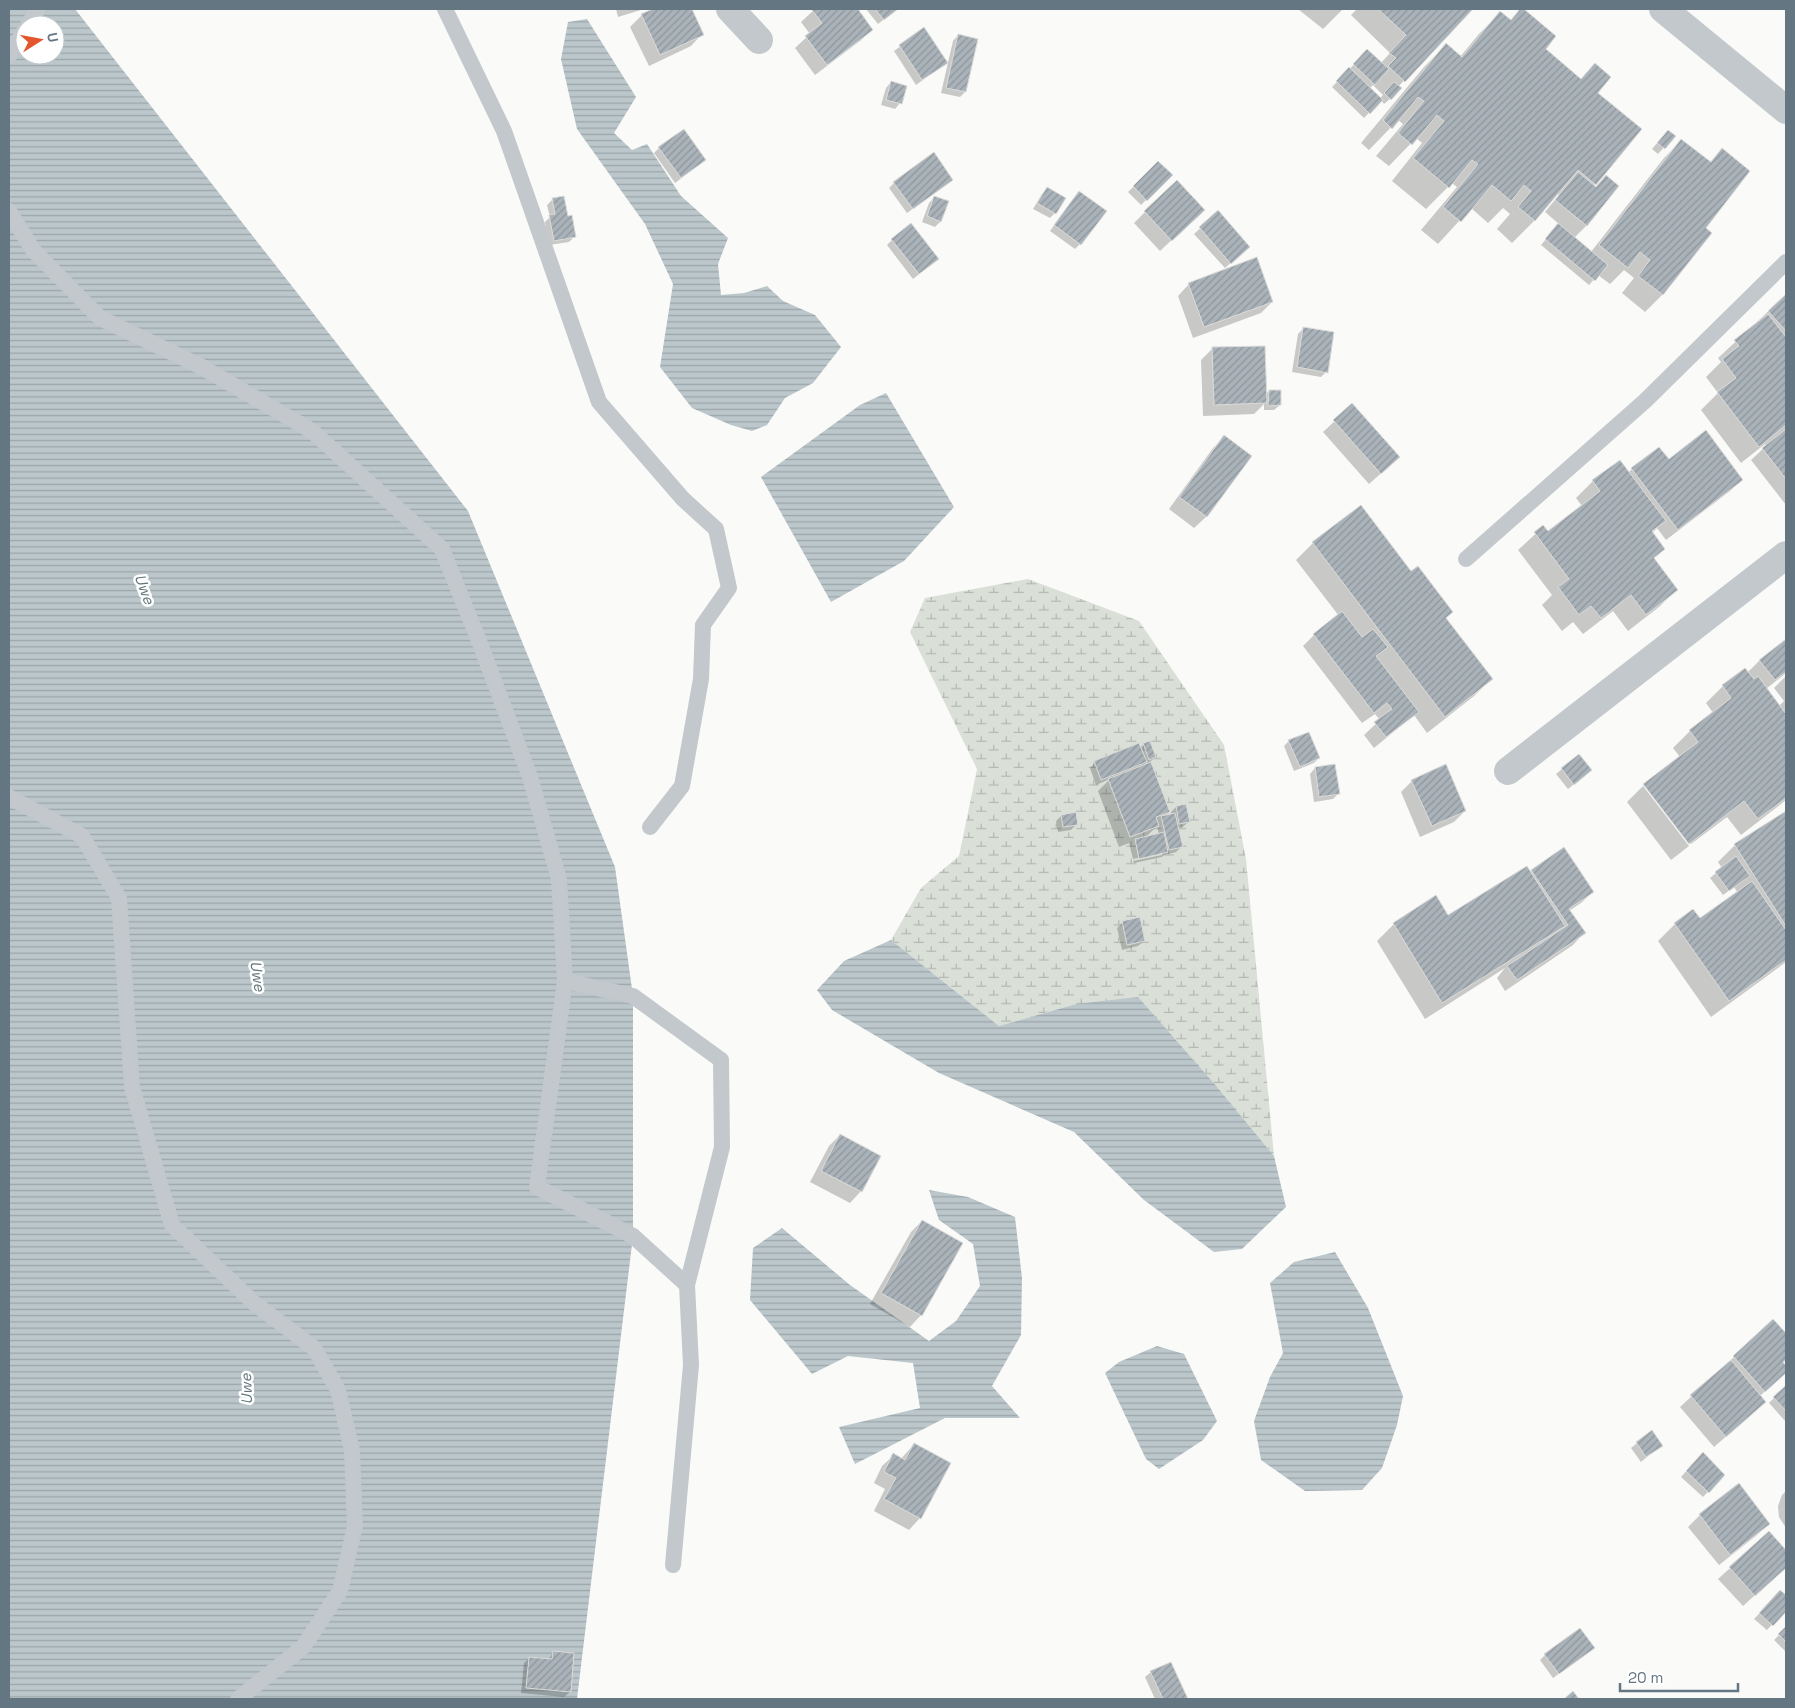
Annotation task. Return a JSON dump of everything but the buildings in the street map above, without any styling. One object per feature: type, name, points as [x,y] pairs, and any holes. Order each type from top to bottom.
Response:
[{"type":"street","points":[[730,9],[759,40]]},
{"type":"street","points":[[1663,9],[1786,110]]},
{"type":"street","points":[[1508,771],[1786,554]]},
{"type":"lane","points":[[445,9],[504,131],[599,402],[683,499],[716,529],[729,588],[703,625],[700,679],[682,786],[650,827]]},
{"type":"lane","points":[[9,211],[32,250],[100,318],[202,367],[312,431],[442,549],[530,777],[559,879],[565,981],[538,1187],[633,1236],[687,1285]]},
{"type":"lane","points":[[1466,559],[1645,401],[1786,262]]},
{"type":"lane","points":[[9,797],[82,836],[119,898],[132,1087],[172,1225],[254,1303],[314,1348],[338,1390],[352,1450],[356,1526],[340,1591],[303,1647],[238,1699]]},
{"type":"lane","points":[[565,981],[633,996],[721,1060],[722,1147],[687,1285],[691,1365],[673,1565]]},
{"type":"green space","points":[[1028,579],[1139,621],[1224,745],[1246,859],[1274,1156],[1218,1088],[1076,1004],[999,1026],[891,940],[921,888],[959,856],[977,769],[910,632],[925,598]]},
{"type":"water","name":"Uwe","points":[[9,9],[75,9],[468,511],[615,867],[633,996],[633,1236],[577,1699],[9,1699]]},
{"type":"water","points":[[587,19],[636,97],[614,133],[632,150],[647,144],[681,196],[728,238],[718,264],[721,295],[744,293],[767,286],[783,301],[815,315],[841,347],[813,383],[785,398],[767,425],[752,431],[731,425],[692,408],[660,367],[673,284],[645,224],[577,129],[561,59],[568,22]]},
{"type":"water","points":[[886,393],[954,507],[904,561],[831,602],[761,477],[860,405]]},
{"type":"water","points":[[891,940],[999,1026],[1076,1004],[1138,997],[1218,1088],[1274,1156],[1286,1207],[1242,1249],[1214,1252],[1144,1200],[1074,1132],[939,1073],[832,1010],[817,990],[844,961]]},
{"type":"water","points":[[929,1190],[968,1197],[1015,1217],[1022,1278],[1021,1335],[992,1386],[1020,1418],[945,1418],[855,1464],[839,1427],[920,1408],[913,1363],[848,1356],[812,1374],[750,1300],[753,1248],[782,1228],[850,1285],[929,1341],[956,1321],[980,1286],[973,1244],[939,1220]]},
{"type":"water","points":[[1335,1252],[1368,1308],[1403,1396],[1397,1425],[1382,1468],[1362,1490],[1305,1491],[1261,1460],[1254,1421],[1270,1377],[1283,1353],[1270,1283],[1294,1262]]},
{"type":"water","points":[[1157,1346],[1184,1354],[1217,1421],[1203,1440],[1159,1469],[1146,1459],[1105,1373],[1119,1362]]}]
